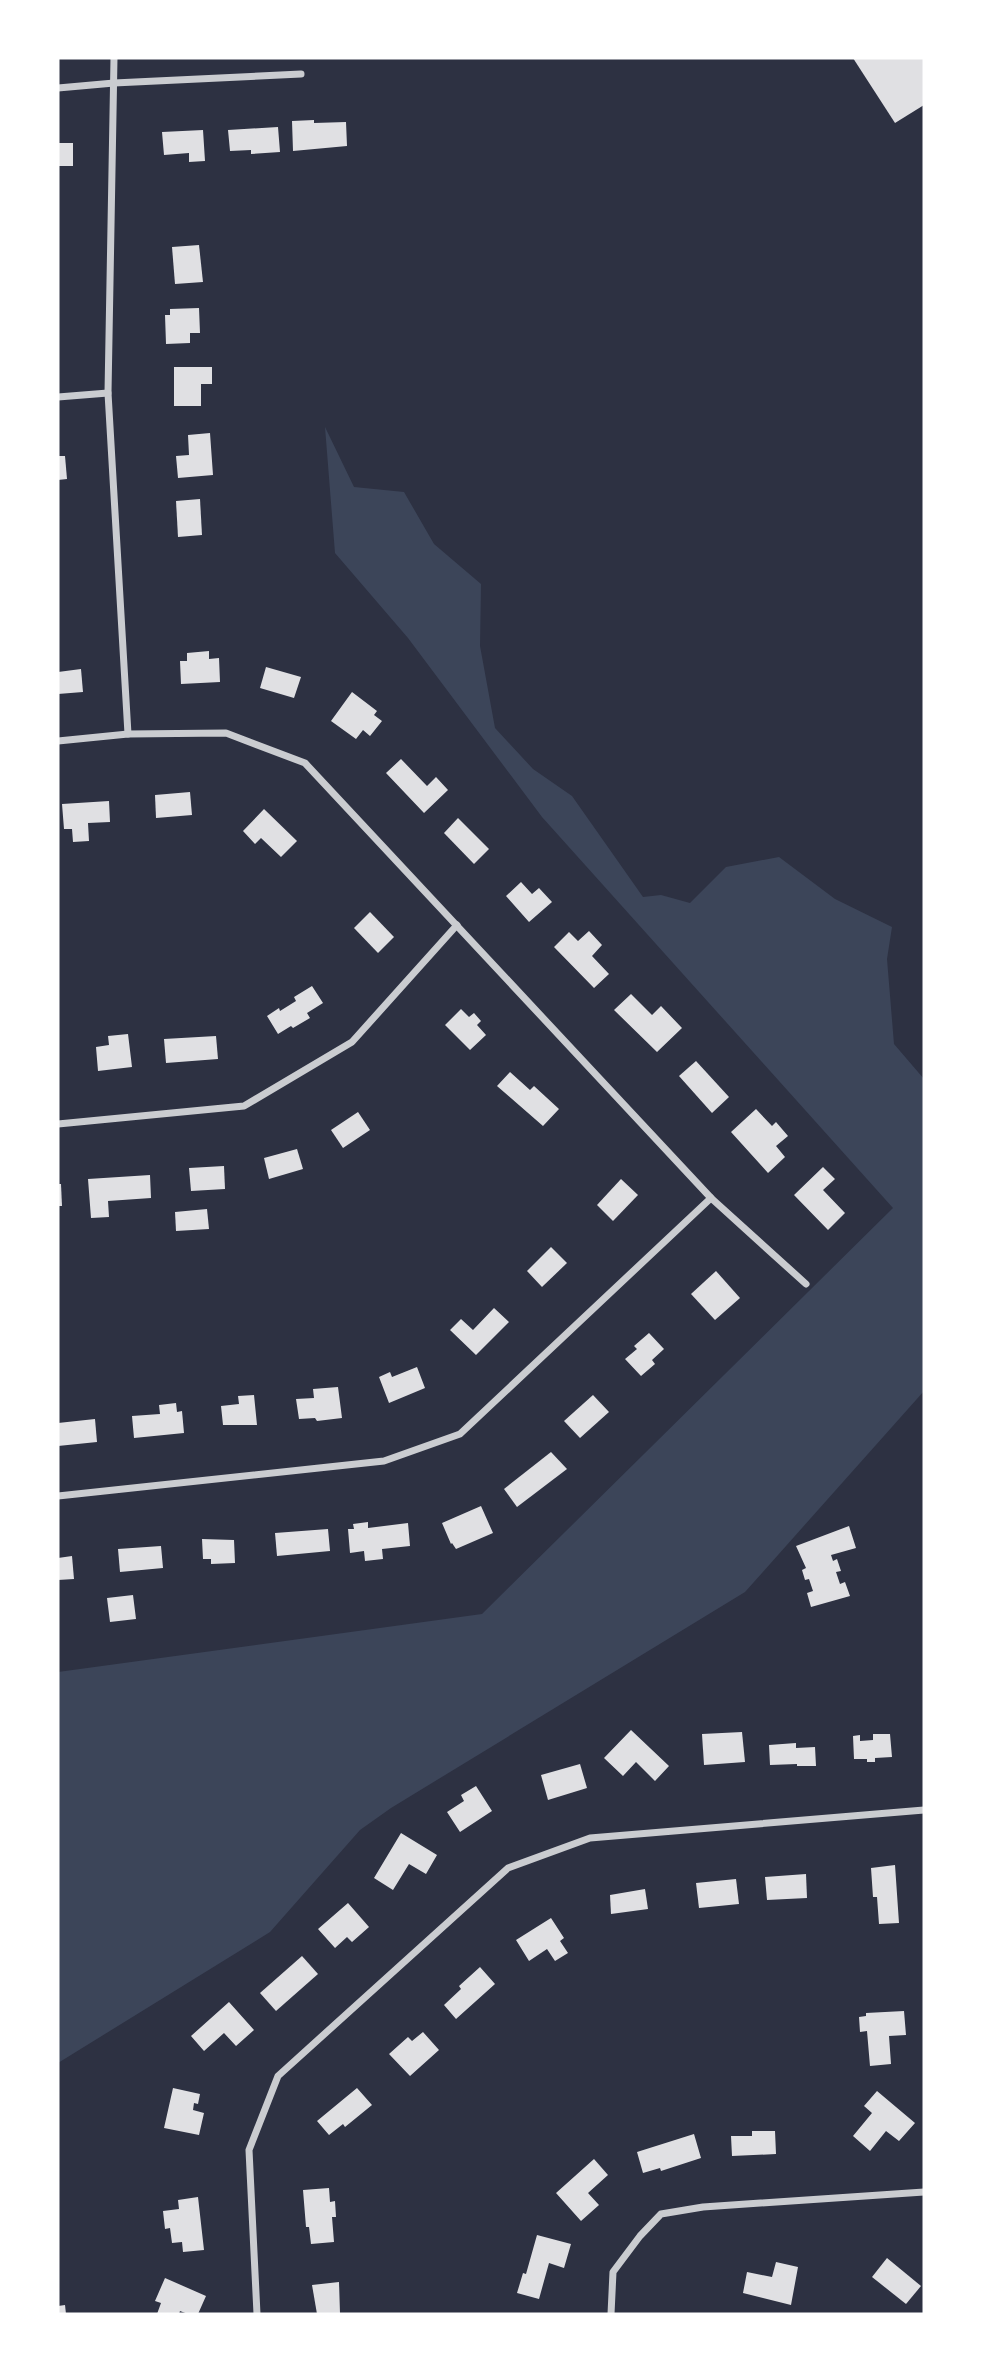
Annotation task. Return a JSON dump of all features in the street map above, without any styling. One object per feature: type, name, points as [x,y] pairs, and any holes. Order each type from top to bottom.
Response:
[{"type":"street","points":[[114,58],[108,393],[128,734]]},
{"type":"street","points":[[58,88],[300,74]]},
{"type":"street","points":[[58,397],[108,393]]},
{"type":"street","points":[[58,741],[128,734],[226,733],[305,763],[711,1198],[806,1284]]},
{"type":"street","points":[[58,1124],[244,1107],[352,1042],[457,925]]},
{"type":"street","points":[[58,1496],[384,1461],[460,1434],[711,1198]]},
{"type":"street","points":[[257,2314],[249,2150],[278,2076],[508,1868],[590,1838],[924,1810]]},
{"type":"street","points":[[611,2314],[613,2272],[640,2236],[661,2214],[703,2207],[924,2192]]},
{"type":"shaded area","points":[[325,427],[354,487],[404,492],[434,544],[481,584],[480,646],[495,728],[533,769],[572,796],[643,897],[661,895],[690,903],[726,867],[779,857],[835,899],[892,927],[887,959],[894,1044],[924,1079],[924,1391],[745,1592],[391,1808],[360,1830],[270,1932],[58,2063],[58,1672],[482,1614],[893,1208],[542,817],[408,638],[335,553]]},
{"type":"building","points":[[853,58],[924,58],[924,105],[895,123]]},
{"type":"building","points":[[314,120],[314,123],[346,122],[347,146],[293,151],[292,121]]},
{"type":"building","points":[[278,127],[280,152],[251,154],[251,150],[230,151],[228,130]]},
{"type":"building","points":[[203,130],[205,161],[189,162],[189,153],[164,155],[162,132]]},
{"type":"building","points":[[58,143],[73,143],[73,166],[58,166]]},
{"type":"building","points":[[199,245],[203,282],[175,284],[172,247]]},
{"type":"building","points":[[199,308],[200,333],[190,333],[190,343],[166,344],[165,315],[170,315],[170,309]]},
{"type":"building","points":[[174,367],[212,367],[212,384],[201,384],[201,406],[174,406]]},
{"type":"building","points":[[210,433],[213,475],[178,478],[176,456],[189,455],[188,435]]},
{"type":"building","points":[[58,456],[65,456],[67,479],[58,480]]},
{"type":"building","points":[[200,499],[202,535],[178,537],[176,501]]},
{"type":"building","points":[[209,651],[209,659],[219,658],[220,682],[181,684],[180,661],[187,661],[187,653]]},
{"type":"building","points":[[266,667],[301,677],[294,698],[260,688]]},
{"type":"building","points":[[81,669],[83,692],[58,694],[58,672]]},
{"type":"building","points":[[352,692],[377,711],[374,715],[382,721],[370,736],[363,730],[356,739],[331,721]]},
{"type":"building","points":[[401,759],[427,786],[436,777],[448,790],[424,813],[386,773]]},
{"type":"building","points":[[190,792],[192,815],[156,818],[155,795]]},
{"type":"building","points":[[109,801],[110,822],[88,823],[89,841],[73,842],[72,829],[64,829],[62,804]]},
{"type":"building","points":[[264,809],[297,841],[281,857],[261,838],[255,844],[243,831]]},
{"type":"building","points":[[458,818],[489,849],[474,864],[444,833]]},
{"type":"building","points":[[521,882],[532,894],[539,888],[552,902],[529,922],[506,896]]},
{"type":"building","points":[[370,912],[394,937],[378,953],[354,928]]},
{"type":"building","points":[[589,931],[602,945],[592,956],[609,974],[594,988],[554,947],[569,932],[578,941]]},
{"type":"building","points":[[312,986],[323,1003],[307,1013],[310,1018],[278,1034],[267,1016],[296,1001],[294,997]]},
{"type":"building","points":[[631,994],[652,1015],[661,1006],[682,1028],[657,1052],[614,1010]]},
{"type":"building","points":[[461,1009],[469,1017],[474,1013],[481,1021],[477,1025],[486,1035],[470,1050],[445,1025]]},
{"type":"building","points":[[128,1034],[132,1067],[98,1071],[96,1047],[109,1045],[108,1036]]},
{"type":"building","points":[[216,1036],[218,1059],[166,1063],[164,1039]]},
{"type":"building","points":[[696,1061],[729,1097],[712,1113],[679,1076]]},
{"type":"building","points":[[510,1072],[530,1090],[534,1086],[559,1109],[543,1126],[497,1086]]},
{"type":"building","points":[[756,1109],[772,1126],[776,1122],[788,1136],[776,1146],[785,1157],[768,1173],[731,1132]]},
{"type":"building","points":[[358,1112],[370,1130],[343,1148],[331,1130]]},
{"type":"building","points":[[297,1149],[303,1169],[269,1179],[264,1158]]},
{"type":"building","points":[[224,1166],[225,1189],[191,1191],[189,1168]]},
{"type":"building","points":[[823,1167],[835,1179],[823,1190],[845,1213],[828,1230],[794,1195]]},
{"type":"building","points":[[150,1175],[151,1198],[108,1201],[109,1217],[91,1218],[88,1179]]},
{"type":"building","points":[[621,1179],[638,1195],[613,1221],[597,1205]]},
{"type":"building","points":[[58,1184],[61,1184],[62,1206],[58,1206]]},
{"type":"building","points":[[207,1209],[209,1229],[176,1231],[175,1212]]},
{"type":"building","points":[[551,1247],[567,1263],[542,1287],[527,1271]]},
{"type":"building","points":[[716,1271],[740,1298],[715,1320],[691,1294]]},
{"type":"building","points":[[494,1308],[509,1322],[476,1355],[450,1330],[461,1319],[473,1330]]},
{"type":"building","points":[[649,1333],[664,1349],[652,1360],[655,1364],[641,1376],[625,1359],[637,1349],[634,1346]]},
{"type":"building","points":[[417,1367],[425,1388],[389,1403],[379,1377],[390,1372],[392,1377]]},
{"type":"building","points":[[338,1387],[342,1418],[317,1421],[315,1418],[299,1419],[296,1399],[314,1398],[313,1389]]},
{"type":"building","points":[[254,1395],[257,1425],[223,1425],[221,1406],[239,1404],[238,1396]]},
{"type":"building","points":[[593,1395],[609,1412],[580,1438],[564,1421]]},
{"type":"building","points":[[176,1403],[177,1412],[182,1411],[184,1433],[134,1438],[132,1416],[160,1414],[159,1405]]},
{"type":"building","points":[[95,1419],[97,1442],[58,1446],[58,1423]]},
{"type":"building","points":[[551,1452],[567,1469],[517,1507],[504,1489]]},
{"type":"building","points":[[481,1506],[493,1533],[456,1549],[442,1523]]},
{"type":"building","points":[[368,1522],[368,1528],[408,1523],[410,1546],[382,1549],[383,1559],[365,1561],[364,1551],[350,1553],[348,1529],[354,1529],[353,1524]]},
{"type":"building","points":[[849,1526],[856,1548],[831,1555],[833,1561],[837,1559],[841,1571],[836,1572],[840,1584],[845,1582],[850,1596],[811,1607],[807,1593],[813,1591],[809,1579],[805,1580],[802,1570],[806,1568],[796,1546]]},
{"type":"building","points":[[328,1529],[330,1551],[277,1556],[275,1533]]},
{"type":"building","points":[[202,1539],[234,1540],[235,1563],[211,1564],[211,1559],[203,1559]]},
{"type":"building","points":[[161,1546],[163,1568],[120,1572],[118,1549]]},
{"type":"building","points":[[72,1556],[74,1579],[58,1580],[58,1558]]},
{"type":"building","points":[[133,1595],[136,1619],[110,1622],[107,1598]]},
{"type":"building","points":[[631,1730],[669,1766],[655,1781],[636,1762],[623,1776],[604,1758]]},
{"type":"building","points":[[742,1732],[745,1762],[704,1765],[702,1734]]},
{"type":"building","points":[[873,1734],[890,1734],[892,1757],[875,1758],[875,1762],[854,1759],[853,1736],[860,1735],[860,1741],[873,1740]]},
{"type":"building","points":[[796,1743],[796,1748],[815,1747],[816,1766],[770,1765],[769,1745]]},
{"type":"building","points":[[580,1764],[587,1788],[548,1800],[541,1775]]},
{"type":"building","points":[[476,1786],[492,1811],[460,1832],[447,1812],[464,1801],[461,1795]]},
{"type":"building","points":[[401,1833],[437,1855],[426,1874],[409,1864],[393,1890],[374,1878]]},
{"type":"building","points":[[895,1865],[899,1923],[879,1924],[877,1897],[873,1897],[871,1868]]},
{"type":"building","points":[[806,1874],[807,1898],[767,1900],[765,1877]]},
{"type":"building","points":[[736,1879],[739,1904],[699,1908],[696,1883]]},
{"type":"building","points":[[645,1889],[648,1909],[611,1914],[610,1895]]},
{"type":"building","points":[[348,1903],[369,1927],[352,1942],[347,1937],[335,1948],[318,1929]]},
{"type":"building","points":[[551,1918],[564,1938],[560,1941],[568,1953],[555,1961],[547,1949],[529,1961],[516,1940]]},
{"type":"building","points":[[302,1956],[318,1974],[276,2011],[260,1993]]},
{"type":"building","points":[[480,1967],[495,1984],[456,2019],[444,2005],[461,1989],[459,1986]]},
{"type":"building","points":[[229,2002],[254,2030],[236,2046],[224,2033],[204,2051],[191,2036]]},
{"type":"building","points":[[904,2011],[906,2035],[889,2036],[891,2064],[870,2066],[867,2031],[860,2032],[859,2017],[866,2016],[866,2013]]},
{"type":"building","points":[[423,2032],[439,2050],[410,2076],[389,2054],[408,2037],[412,2041]]},
{"type":"building","points":[[173,2088],[200,2094],[198,2104],[194,2103],[193,2110],[204,2113],[199,2135],[164,2128]]},
{"type":"building","points":[[357,2088],[372,2105],[345,2127],[343,2124],[329,2135],[317,2121]]},
{"type":"building","points":[[877,2091],[915,2123],[899,2141],[886,2131],[870,2151],[853,2136],[872,2113],[864,2106]]},
{"type":"building","points":[[752,2131],[775,2131],[776,2154],[732,2156],[731,2136],[752,2136]]},
{"type":"building","points":[[694,2134],[701,2158],[661,2171],[660,2168],[643,2173],[637,2152]]},
{"type":"building","points":[[594,2159],[608,2175],[588,2193],[599,2205],[581,2221],[556,2193]]},
{"type":"building","points":[[329,2188],[330,2202],[335,2201],[336,2217],[332,2217],[334,2242],[311,2244],[309,2227],[306,2227],[303,2190]]},
{"type":"building","points":[[198,2197],[204,2250],[183,2252],[182,2242],[172,2243],[170,2228],[165,2229],[163,2211],[179,2209],[178,2200]]},
{"type":"building","points":[[537,2235],[571,2244],[564,2268],[549,2263],[539,2299],[517,2293],[523,2273],[526,2274]]},
{"type":"building","points":[[887,2258],[921,2286],[906,2304],[872,2277]]},
{"type":"building","points":[[776,2262],[798,2267],[791,2305],[743,2293],[747,2272],[772,2277]]},
{"type":"building","points":[[165,2278],[206,2296],[198,2314],[180,2311],[179,2314],[157,2314],[161,2303],[155,2301]]},
{"type":"building","points":[[339,2282],[340,2314],[317,2314],[312,2285]]},
{"type":"building","points":[[65,2305],[66,2314],[58,2314],[58,2306]]}]
